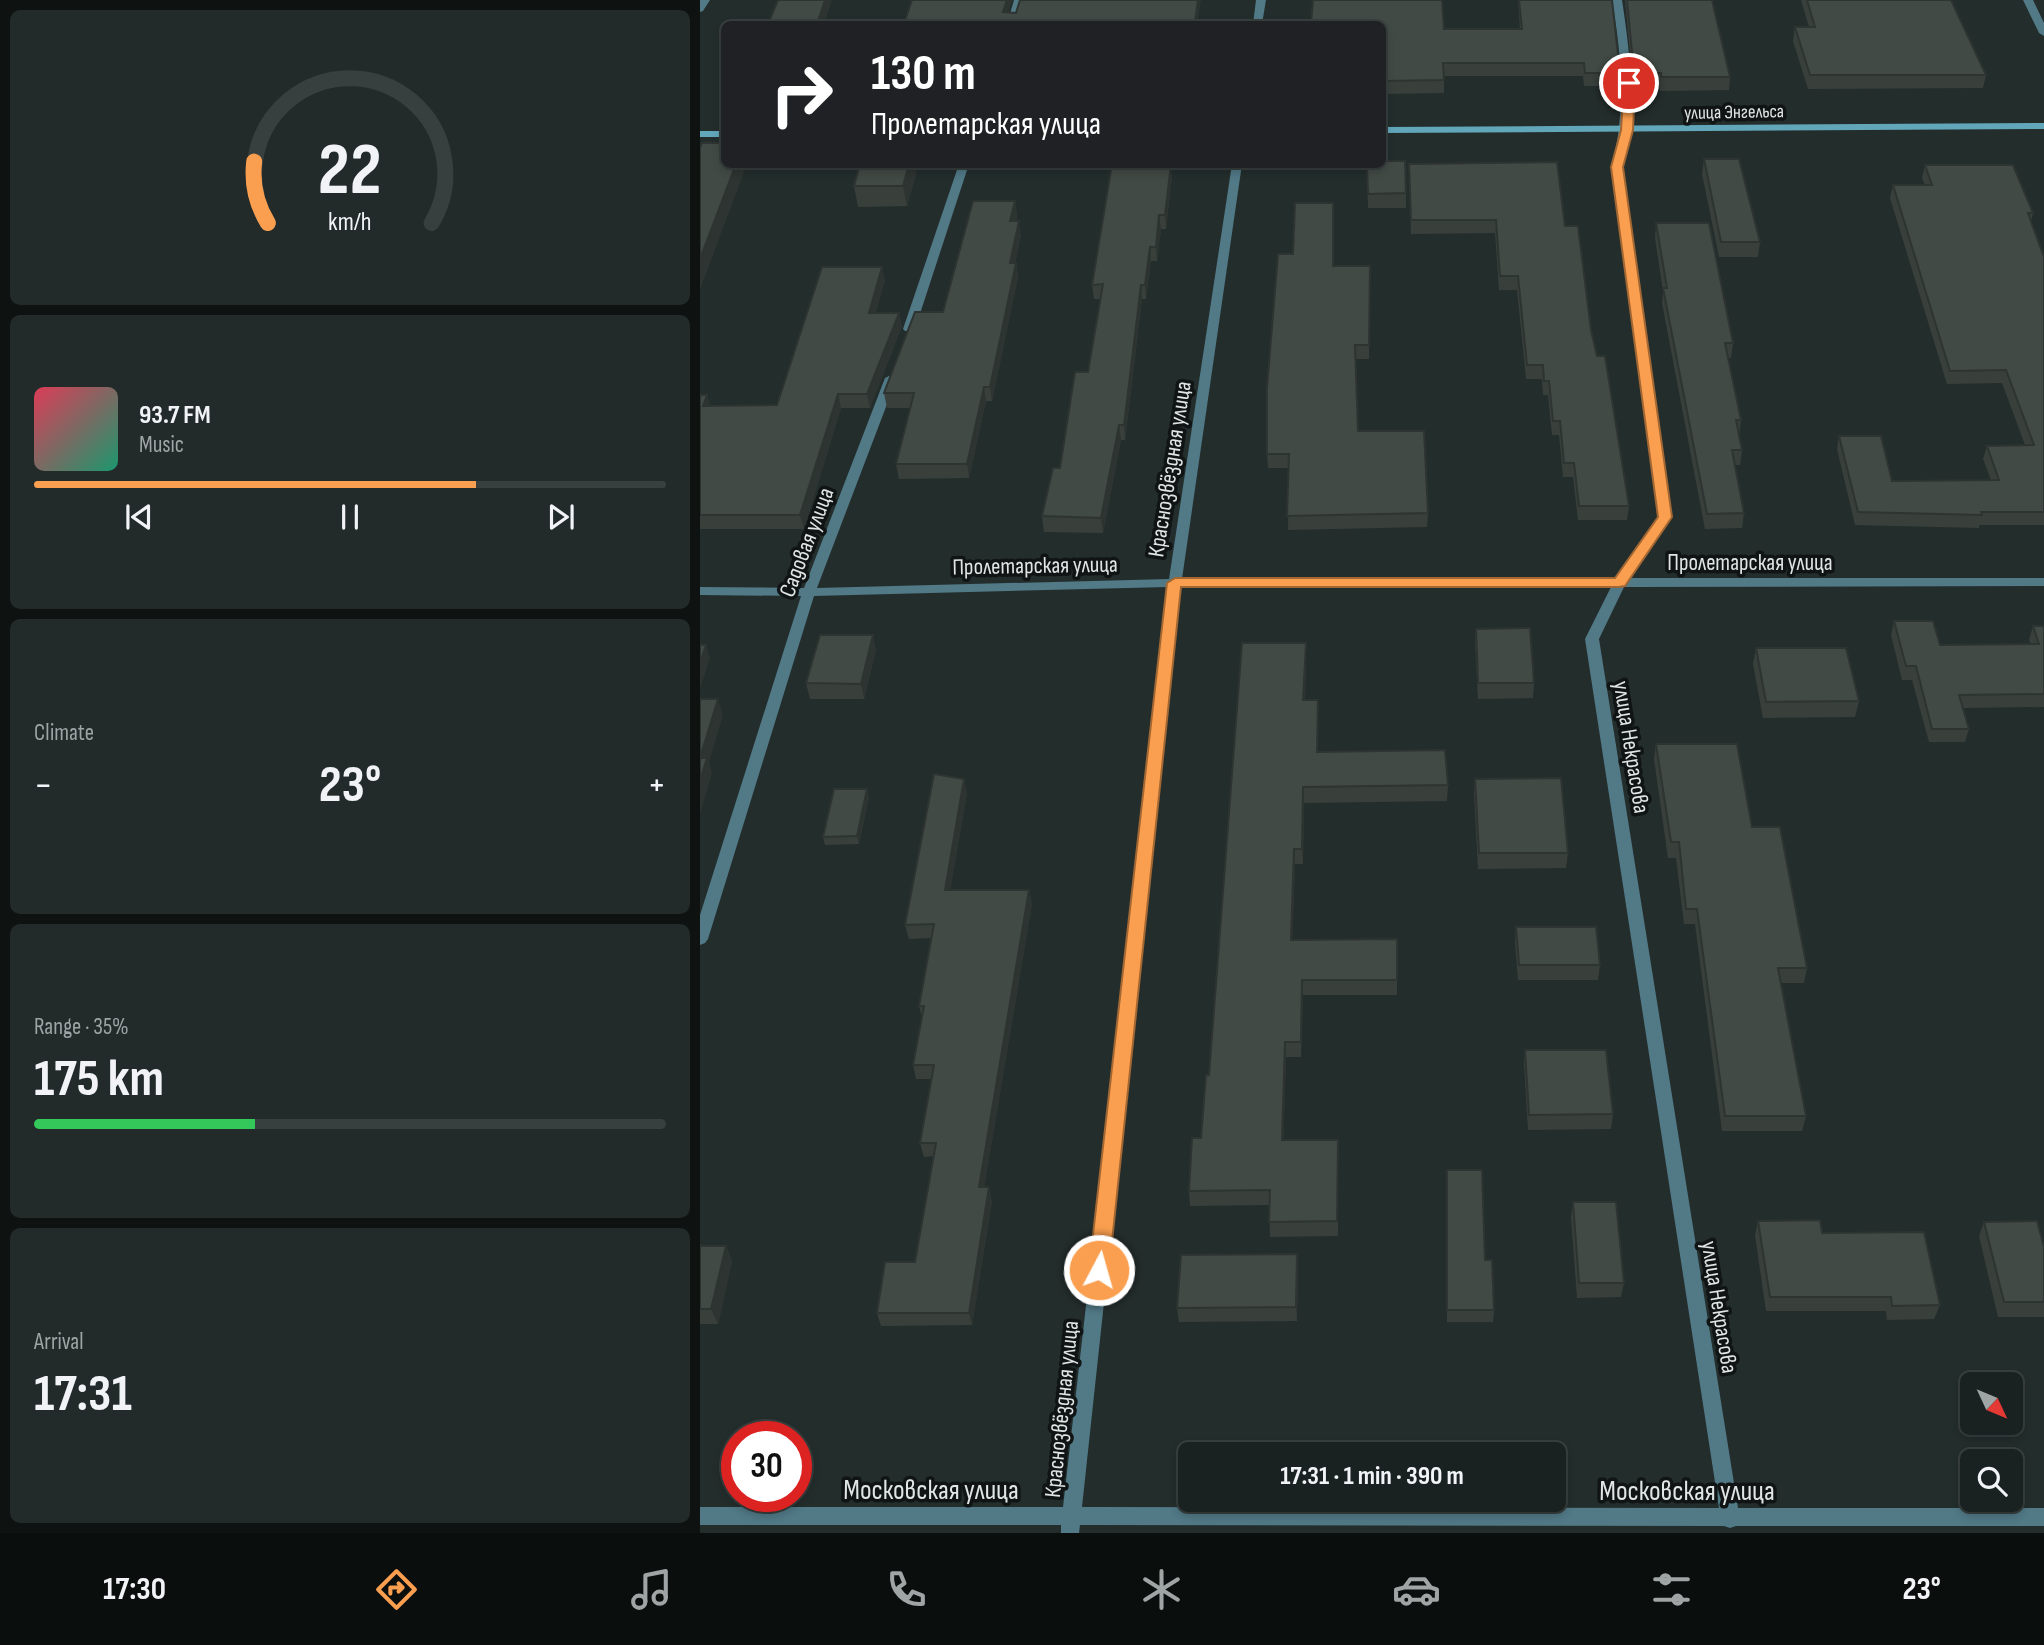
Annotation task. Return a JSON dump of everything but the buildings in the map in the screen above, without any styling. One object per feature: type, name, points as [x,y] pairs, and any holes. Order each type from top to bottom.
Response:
[{"type":"main road","name":"улица Энгельса","points":[[1386,130],[2044,126]]},
{"type":"main road","points":[[700,134],[721,134]]},
{"type":"street","points":[[700,9],[705,0]]},
{"type":"street","points":[[1012,21],[1019,0]]},
{"type":"street","points":[[1258,21],[1261,0]]},
{"type":"street","name":"улица Некрасова","points":[[1617,0],[1629,83],[1627,130],[1617,167],[1665,517],[1619,583],[1592,639],[1730,1519]]},
{"type":"street","points":[[2028,0],[2044,33]]},
{"type":"street","points":[[903,345],[963,168]]},
{"type":"street","name":"Краснозвёздная улица","points":[[1071,1526],[1175,583],[1236,168]]},
{"type":"street","name":"Садовая улица","points":[[700,939],[809,592],[894,370]]},
{"type":"street","name":"Пролетарская улица","points":[[700,591],[809,592],[1175,583],[2044,582]]},
{"type":"street","name":"Московская улица","points":[[700,1516],[1071,1526],[2044,1517]]},
{"type":"route","points":[[1099,1270],[1175,583],[1619,583],[1665,517],[1617,167],[1627,130],[1629,83]]}]
